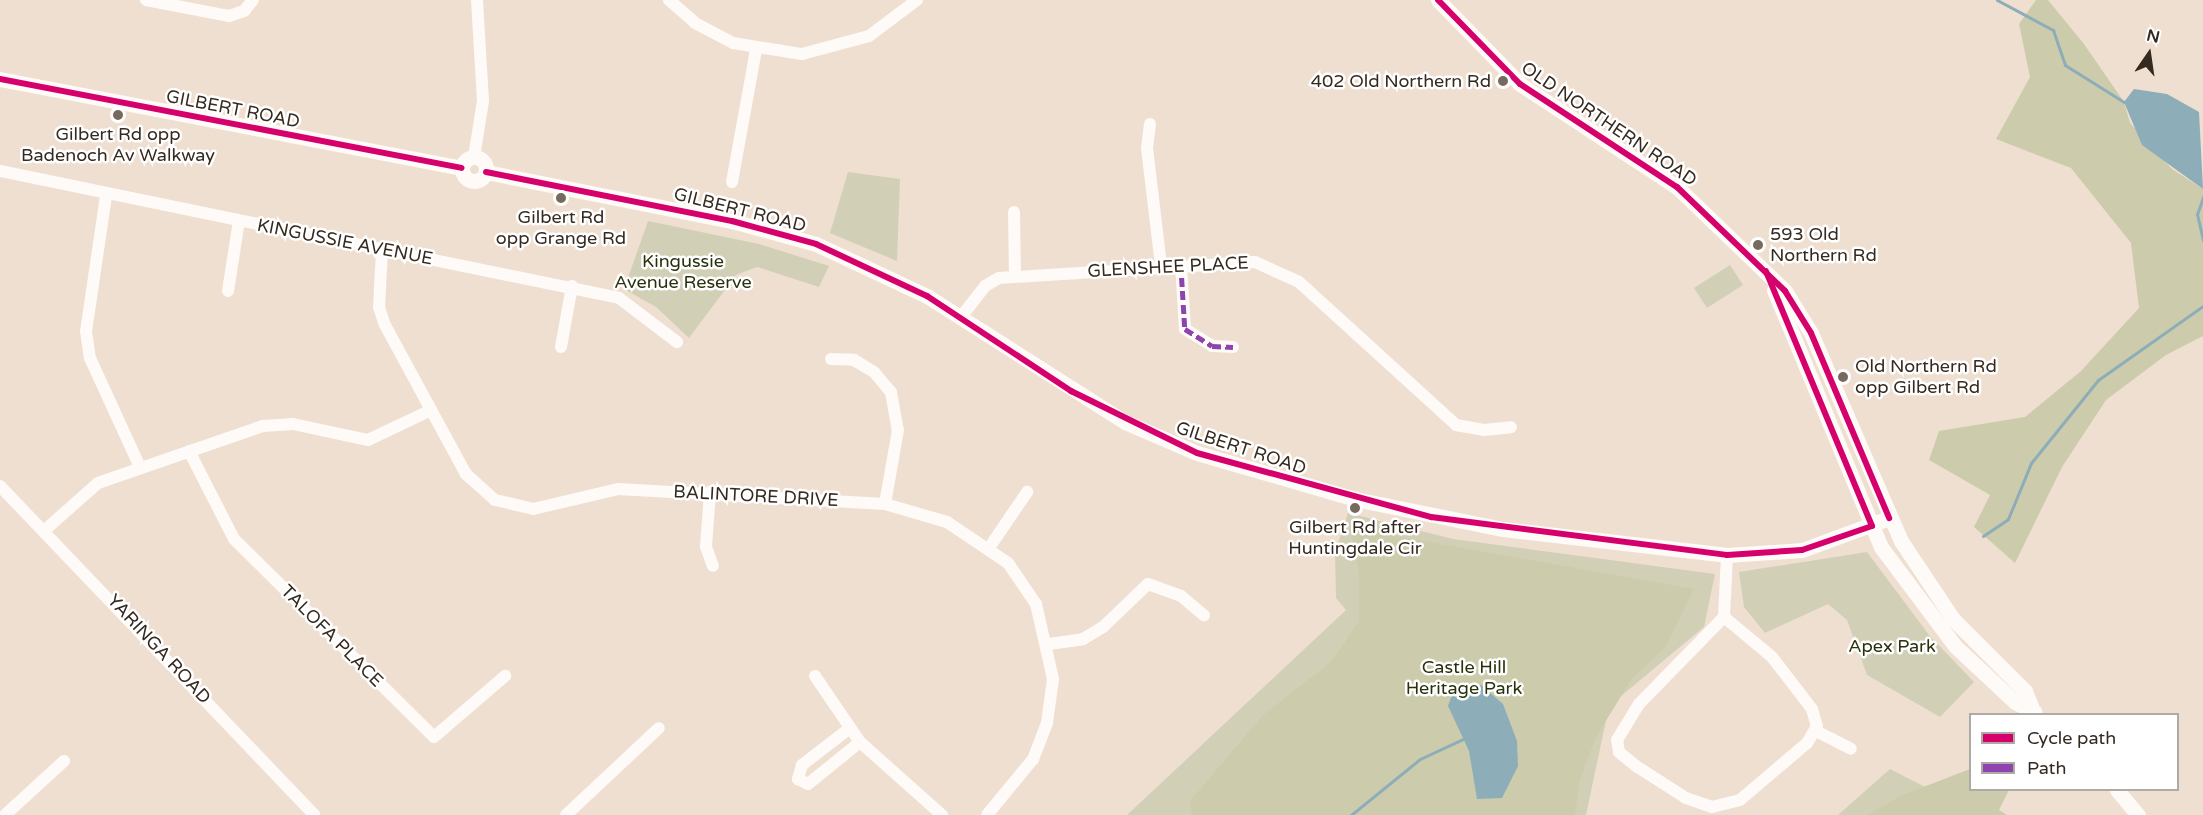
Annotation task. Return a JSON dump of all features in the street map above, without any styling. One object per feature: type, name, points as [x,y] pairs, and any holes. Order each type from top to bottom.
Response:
[{"type":"main road","name":"OLD NORTHERN ROAD","points":[[1438,0],[1520,84],[1677,187],[1766,271],[1811,333],[1889,518],[1953,619],[2025,690],[2035,711]]},
{"type":"main road","name":"GILBERT ROAD","points":[[0,79],[461,168],[470,181],[486,172],[783,233],[855,260],[961,317],[1071,391],[1197,453],[1431,517],[1727,555],[1802,550],[1889,518]]},
{"type":"main road","points":[[461,168],[474,157],[486,172]]},
{"type":"main road","name":"OLD NORTHERN ROAD","points":[[1766,271],[1872,526],[1909,591],[1947,637],[2015,702],[2035,711]]},
{"type":"main road","points":[[2119,791],[2138,815]]},
{"type":"street","points":[[146,0],[229,16],[244,11],[253,0]]},
{"type":"street","points":[[474,157],[483,101],[477,0]]},
{"type":"street","points":[[669,0],[714,35],[756,50],[802,54],[837,48],[869,36],[917,0]]},
{"type":"street","points":[[732,182],[756,50]]},
{"type":"street","points":[[1150,124],[1147,148],[1161,266]]},
{"type":"street","name":"KINGUSSIE AVENUE","points":[[0,171],[106,196],[572,286],[632,304],[677,342]]},
{"type":"street","points":[[106,196],[87,321],[88,349],[139,465]]},
{"type":"street","points":[[1014,212],[1015,276]]},
{"type":"street","points":[[228,291],[239,222]]},
{"type":"street","name":"BALINTORE DRIVE","points":[[382,250],[379,307],[429,411],[480,489],[512,506],[551,506],[618,489],[710,492],[885,504],[947,522],[989,548],[1023,580],[1049,644],[1053,679],[1047,723],[1033,759],[987,815]]},
{"type":"street","name":"GLENSHEE PLACE","points":[[961,317],[985,286],[1015,276],[1244,261],[1279,270],[1456,425],[1484,430],[1511,427]]},
{"type":"street","points":[[1181,264],[1185,329],[1212,346],[1233,347]]},
{"type":"street","points":[[561,347],[572,286]]},
{"type":"street","points":[[831,359],[854,360],[874,372],[891,392],[898,430],[885,504]]},
{"type":"street","points":[[46,529],[98,483],[139,465],[263,426],[293,424],[368,440],[429,411]]},
{"type":"street","name":"TALOFA PLACE","points":[[189,451],[234,539],[434,737],[505,676]]},
{"type":"street","name":"YARINGA ROAD","points":[[0,486],[46,529],[314,815]]},
{"type":"street","points":[[710,492],[706,548],[713,566]]},
{"type":"street","points":[[989,548],[1027,492]]},
{"type":"street","points":[[1727,555],[1724,617],[1639,704],[1618,733],[1619,752],[1694,802],[1722,807],[1740,800],[1816,731]]},
{"type":"street","points":[[1049,644],[1083,639],[1102,627],[1148,584],[1181,596],[1204,615]]},
{"type":"street","points":[[1724,617],[1758,641],[1786,673],[1812,709],[1816,731]]},
{"type":"street","points":[[815,676],[860,742],[942,815]]},
{"type":"street","points":[[566,815],[659,728]]},
{"type":"street","points":[[850,728],[802,765],[798,779],[808,784],[860,742]]},
{"type":"street","points":[[1816,731],[1851,749]]},
{"type":"street","points":[[5,815],[64,761]]},
{"type":"green space","points":[[2036,0],[2048,0],[2084,44],[2124,102],[2130,123],[2172,169],[2203,189],[2203,336],[2166,355],[2106,400],[2062,467],[2015,563],[1974,527],[1990,495],[1929,460],[1939,431],[2025,417],[2081,371],[2139,308],[2131,243],[2071,168],[1996,139],[2030,77],[2019,24]]},
{"type":"green space","points":[[848,172],[900,179],[897,261],[830,233]]},
{"type":"green space","name":"Kingussie Avenue Reserve","points":[[648,221],[759,244],[829,266],[819,287],[757,267],[736,275],[689,338],[656,307],[624,289]]},
{"type":"green space","points":[[1730,265],[1743,285],[1707,308],[1694,288]]},
{"type":"green space","name":"Castle Hill Heritage Park","points":[[1348,513],[1453,539],[1715,574],[1704,627],[1609,706],[1586,815],[1127,815],[1346,610],[1336,598],[1335,553]]},
{"type":"green space","name":"Castle Hill Heritage Park","points":[[1350,528],[1694,589],[1666,646],[1631,680],[1596,737],[1580,780],[1575,815],[1192,815],[1190,801],[1263,715],[1332,661],[1359,621],[1359,574]]},
{"type":"green space","name":"Apex Park","points":[[1867,552],[1929,635],[1974,682],[1940,717],[1867,675],[1847,620],[1828,604],[1765,633],[1744,607],[1739,572]]},
{"type":"green space","points":[[1890,769],[1980,815],[1838,815]]},
{"type":"green space","points":[[1969,769],[1969,791],[2008,791],[1999,810],[2007,815],[1868,815],[1900,796]]},
{"type":"water","points":[[2134,89],[2167,94],[2199,112],[2203,189],[2142,145],[2124,102]]},
{"type":"water","points":[[1481,685],[1503,704],[1517,741],[1518,766],[1502,798],[1477,799],[1469,751],[1448,706],[1454,689]]},
{"type":"waterway","points":[[1997,0],[2053,30],[2065,65],[2124,102]]},
{"type":"waterway","points":[[2203,197],[2197,214],[2203,240]]},
{"type":"waterway","points":[[1983,536],[2008,519],[2031,463],[2098,380],[2203,306]]},
{"type":"waterway","points":[[1351,815],[1420,759],[1463,739]]},
{"type":"marked path","points":[[1181,264],[1185,329],[1212,346],[1233,347]]},
{"type":"cycle path","points":[[1438,0],[1520,84],[1677,187],[1785,291],[1811,333],[1889,518]]},
{"type":"cycle path","points":[[0,79],[461,168]]},
{"type":"cycle path","points":[[486,172],[732,221],[816,244],[927,296],[1071,391],[1197,453],[1431,517],[1727,555],[1802,550],[1872,526],[1766,271]]},
{"type":"place","name":"402 Old Northern Rd","points":[[1503,81]]},
{"type":"place","name":"Gilbert Rd opp Badenoch Av Walkway","points":[[118,115]]},
{"type":"place","name":"Gilbert Rd opp Grange Rd","points":[[561,198]]},
{"type":"place","name":"593 Old Northern Rd","points":[[1758,245]]},
{"type":"place","name":"Old Northern Rd opp Gilbert Rd","points":[[1843,377]]},
{"type":"place","name":"Gilbert Rd after Huntingdale Cir","points":[[1355,508]]}]
